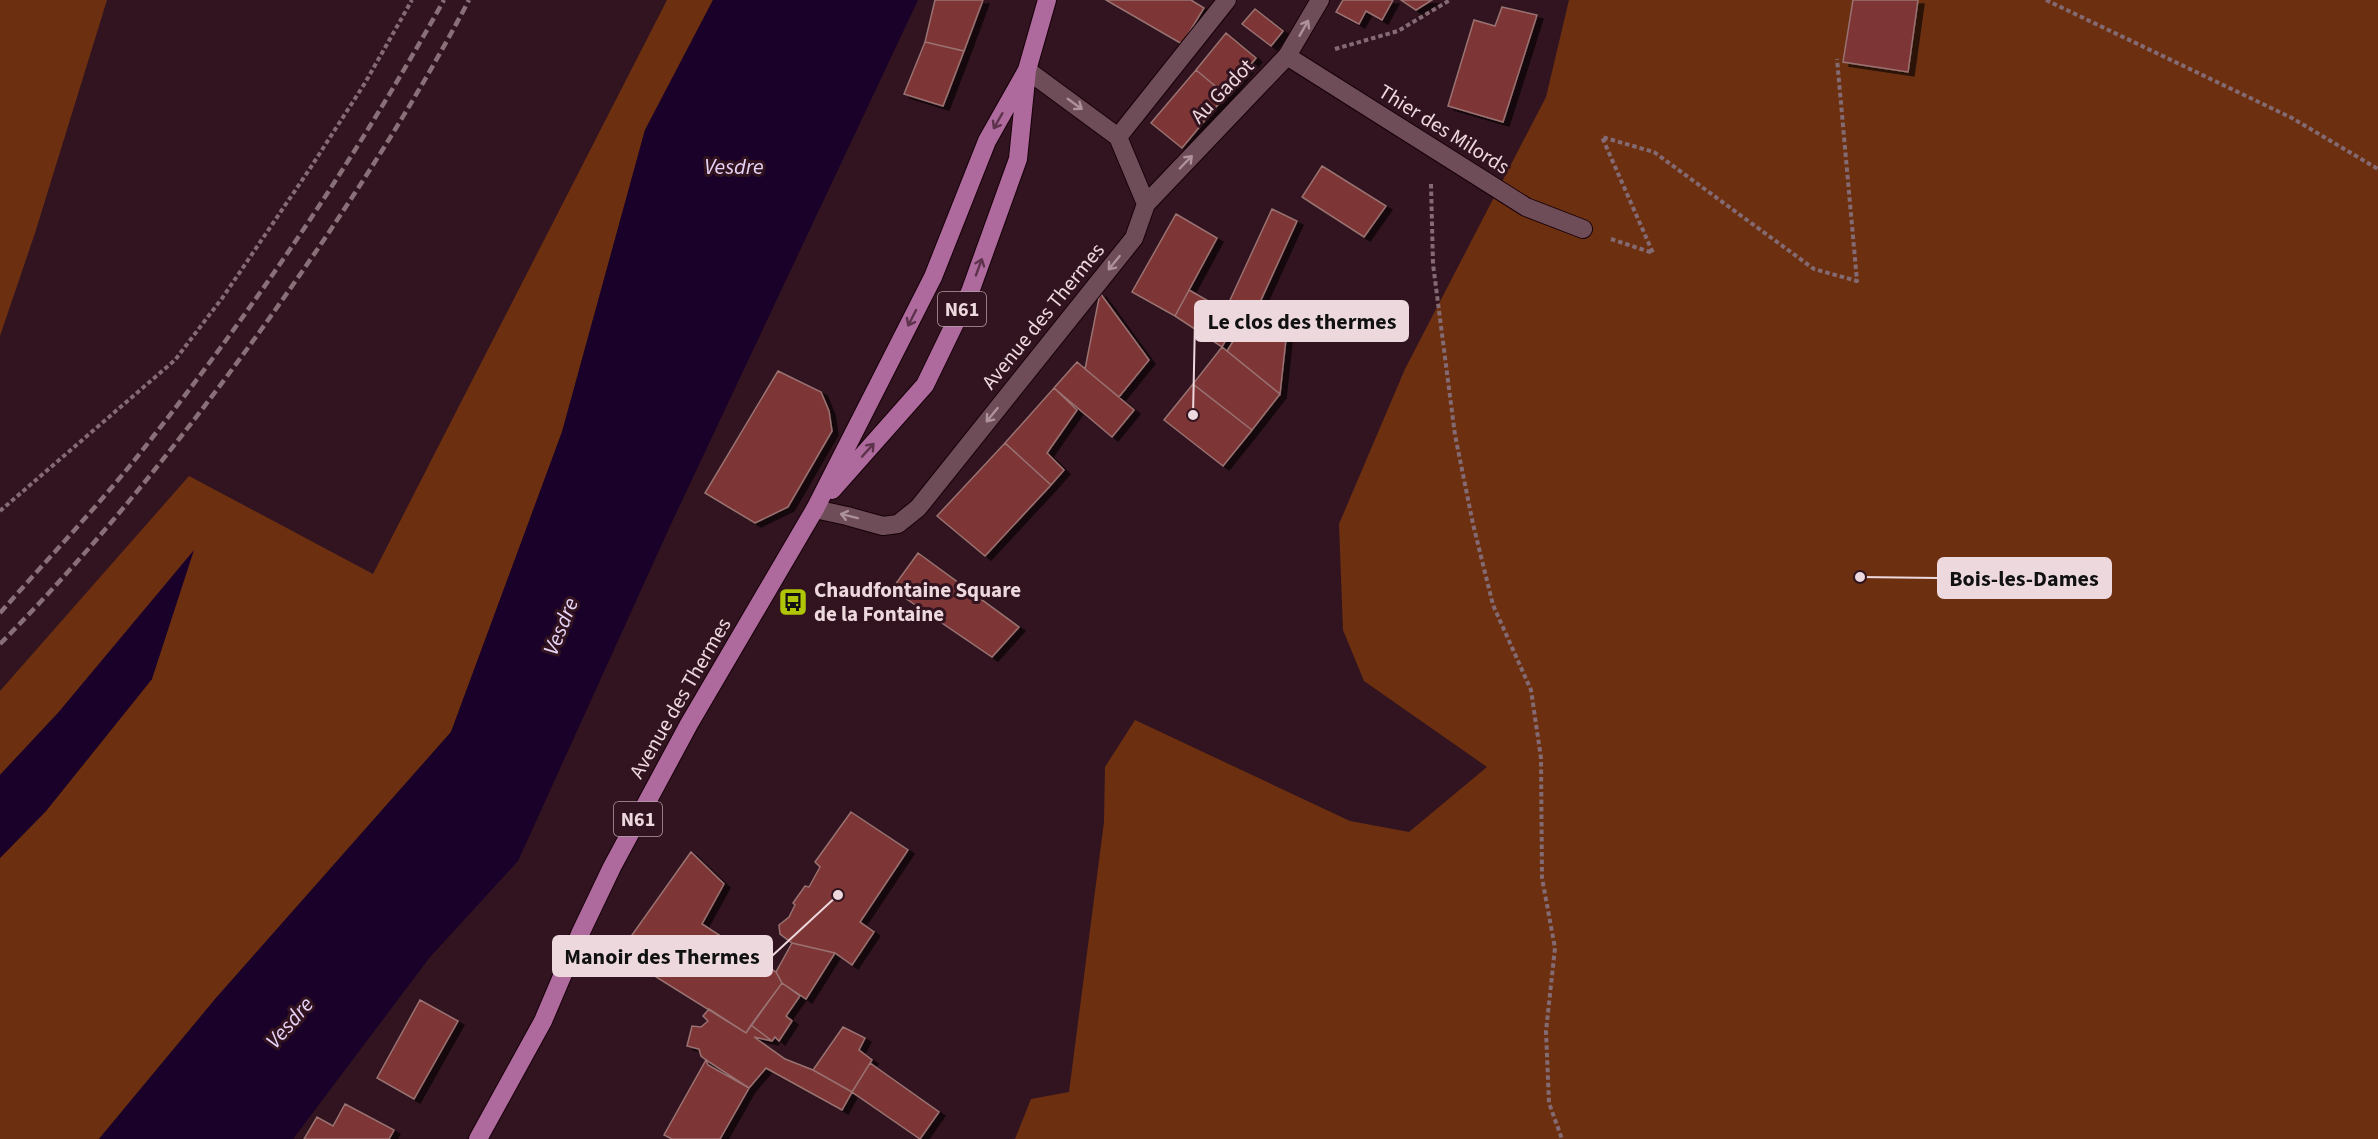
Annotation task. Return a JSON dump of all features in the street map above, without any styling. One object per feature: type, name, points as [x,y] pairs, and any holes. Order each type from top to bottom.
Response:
[{"type":"main road","name":"Avenue des Thermes","points":[[815,509],[926,385],[970,292],[1018,159],[1027,70],[1047,0]]},
{"type":"main road","name":"Avenue des Thermes","points":[[478,1139],[543,1021],[580,934],[617,857],[689,724],[815,509],[933,277],[987,141],[1027,70]]},
{"type":"street","points":[[1118,137],[1227,0]]},
{"type":"street","name":"Au Gadot","points":[[1146,204],[1287,56],[1320,0]]},
{"type":"street","name":"Thier des Milords","points":[[1287,56],[1526,207],[1582,229]]},
{"type":"street","points":[[1027,70],[1118,137],[1146,204]]},
{"type":"street","name":"Avenue des Thermes","points":[[815,509],[883,526],[898,524],[918,508],[1134,238],[1146,204]]},
{"type":"path","points":[[0,511],[175,360],[223,297],[309,170],[365,83],[412,0]]},
{"type":"path","points":[[1287,56],[1321,53],[1398,31],[1450,0]]},
{"type":"path","points":[[2046,0],[2292,118],[2378,169]]},
{"type":"path","points":[[1582,229],[1653,253],[1602,137],[1654,152],[1814,269],[1857,281],[1838,59]]},
{"type":"path","points":[[1431,147],[1433,264],[1455,435],[1473,524],[1493,605],[1532,690],[1541,758],[1542,878],[1555,948],[1546,1031],[1549,1103],[1562,1139]]},
{"type":"shaded area","points":[[0,0],[107,0],[35,233],[0,336]]},
{"type":"shaded area","points":[[667,0],[713,0],[645,130],[562,432],[451,732],[216,998],[99,1139],[0,1139],[0,858],[46,811],[152,679],[57,714],[0,775],[0,691],[189,476],[373,574]]},
{"type":"shaded area","points":[[1569,0],[2378,0],[2378,1139],[1015,1139],[1031,1099],[1069,1092],[1104,822],[1105,767],[1135,720],[1350,821],[1409,832],[1487,767],[1364,681],[1343,630],[1339,524],[1405,369],[1546,97]]},
{"type":"water","name":"Vesdre","points":[[713,0],[918,0],[671,524],[518,861],[430,957],[293,1139],[99,1139],[216,998],[451,732],[562,432],[645,130]]},
{"type":"water","points":[[194,550],[152,679],[46,811],[0,858],[0,775],[57,714]]},
{"type":"building","points":[[935,0],[983,0],[964,51],[925,42]]},
{"type":"building","points":[[1106,0],[1191,0],[1204,8],[1182,44]]},
{"type":"building","points":[[1343,0],[1393,0],[1382,20],[1366,11],[1359,24],[1336,12]]},
{"type":"building","points":[[1401,0],[1432,0],[1416,10]]},
{"type":"building","points":[[1853,0],[1918,0],[1908,72],[1843,62]]},
{"type":"building","points":[[1502,7],[1537,15],[1503,122],[1448,106],[1474,20],[1495,26]]},
{"type":"building","points":[[1255,9],[1283,31],[1271,46],[1242,24]]},
{"type":"building","points":[[1226,33],[1256,58],[1226,95],[1196,70]]},
{"type":"building","points":[[925,42],[964,51],[943,106],[904,94]]},
{"type":"building","points":[[1196,70],[1226,95],[1182,148],[1151,123]]},
{"type":"building","points":[[1322,166],[1386,206],[1364,237],[1302,197]]},
{"type":"building","points":[[1272,209],[1297,221],[1251,322],[1225,311]]},
{"type":"building","points":[[1176,214],[1217,238],[1175,316],[1132,292]]},
{"type":"building","points":[[1189,290],[1238,318],[1222,347],[1175,316]]},
{"type":"building","points":[[1100,293],[1149,360],[1119,397],[1085,369]]},
{"type":"building","points":[[1245,322],[1286,339],[1280,394],[1227,351]]},
{"type":"building","points":[[1222,347],[1280,394],[1252,430],[1193,384]]},
{"type":"building","points":[[1077,362],[1134,410],[1112,437],[1054,388]]},
{"type":"building","points":[[778,371],[821,392],[829,411],[832,431],[788,507],[755,523],[705,493]]},
{"type":"building","points":[[1193,384],[1252,430],[1223,466],[1164,420]]},
{"type":"building","points":[[1054,388],[1077,410],[1047,453],[1064,470],[1051,485],[1005,443]]},
{"type":"building","points":[[1005,443],[1051,485],[985,556],[937,516]]},
{"type":"building","points":[[918,553],[1019,627],[992,657],[892,589]]},
{"type":"building","points":[[851,812],[908,850],[860,922],[874,932],[852,965],[835,953],[792,943],[780,934],[779,925],[789,917],[795,905],[793,903],[805,886],[809,887],[820,867],[815,862]]},
{"type":"building","points":[[691,852],[724,884],[702,924],[776,972],[782,983],[746,1033],[653,975],[659,965],[627,942]]},
{"type":"building","points":[[792,943],[835,953],[806,999],[782,983],[776,972]]},
{"type":"building","points":[[782,983],[800,996],[786,1016],[792,1021],[779,1041],[775,1037],[772,1041],[751,1025]]},
{"type":"building","points":[[420,1000],[458,1021],[414,1099],[377,1078]]},
{"type":"building","points":[[709,1009],[746,1033],[751,1025],[772,1041],[754,1037],[785,1059],[813,1070],[852,1092],[842,1110],[766,1068],[749,1088],[706,1060],[701,1056],[699,1049],[687,1046],[692,1026],[701,1027],[708,1021],[703,1016]]},
{"type":"building","points":[[843,1027],[865,1038],[859,1050],[872,1060],[852,1092],[813,1070]]},
{"type":"building","points":[[706,1060],[708,1065],[749,1088],[720,1139],[672,1139],[664,1135]]},
{"type":"building","points":[[870,1063],[939,1112],[920,1139],[852,1092]]},
{"type":"building","points":[[345,1104],[394,1130],[389,1139],[304,1139],[317,1117],[333,1126]]},
{"type":"railway","points":[[0,613],[134,461],[232,333],[343,170],[444,0]]},
{"type":"railway","points":[[0,644],[35,608],[135,494],[258,334],[370,170],[469,0]]},
{"type":"place","name":"Le clos des thermes","points":[[1193,415]]},
{"type":"place","name":"Bois-les-Dames","points":[[1860,577]]},
{"type":"place","name":"Chaudfontaine Square de la Fontaine","points":[[793,602]]},
{"type":"place","name":"Manoir des Thermes","points":[[838,895]]}]
